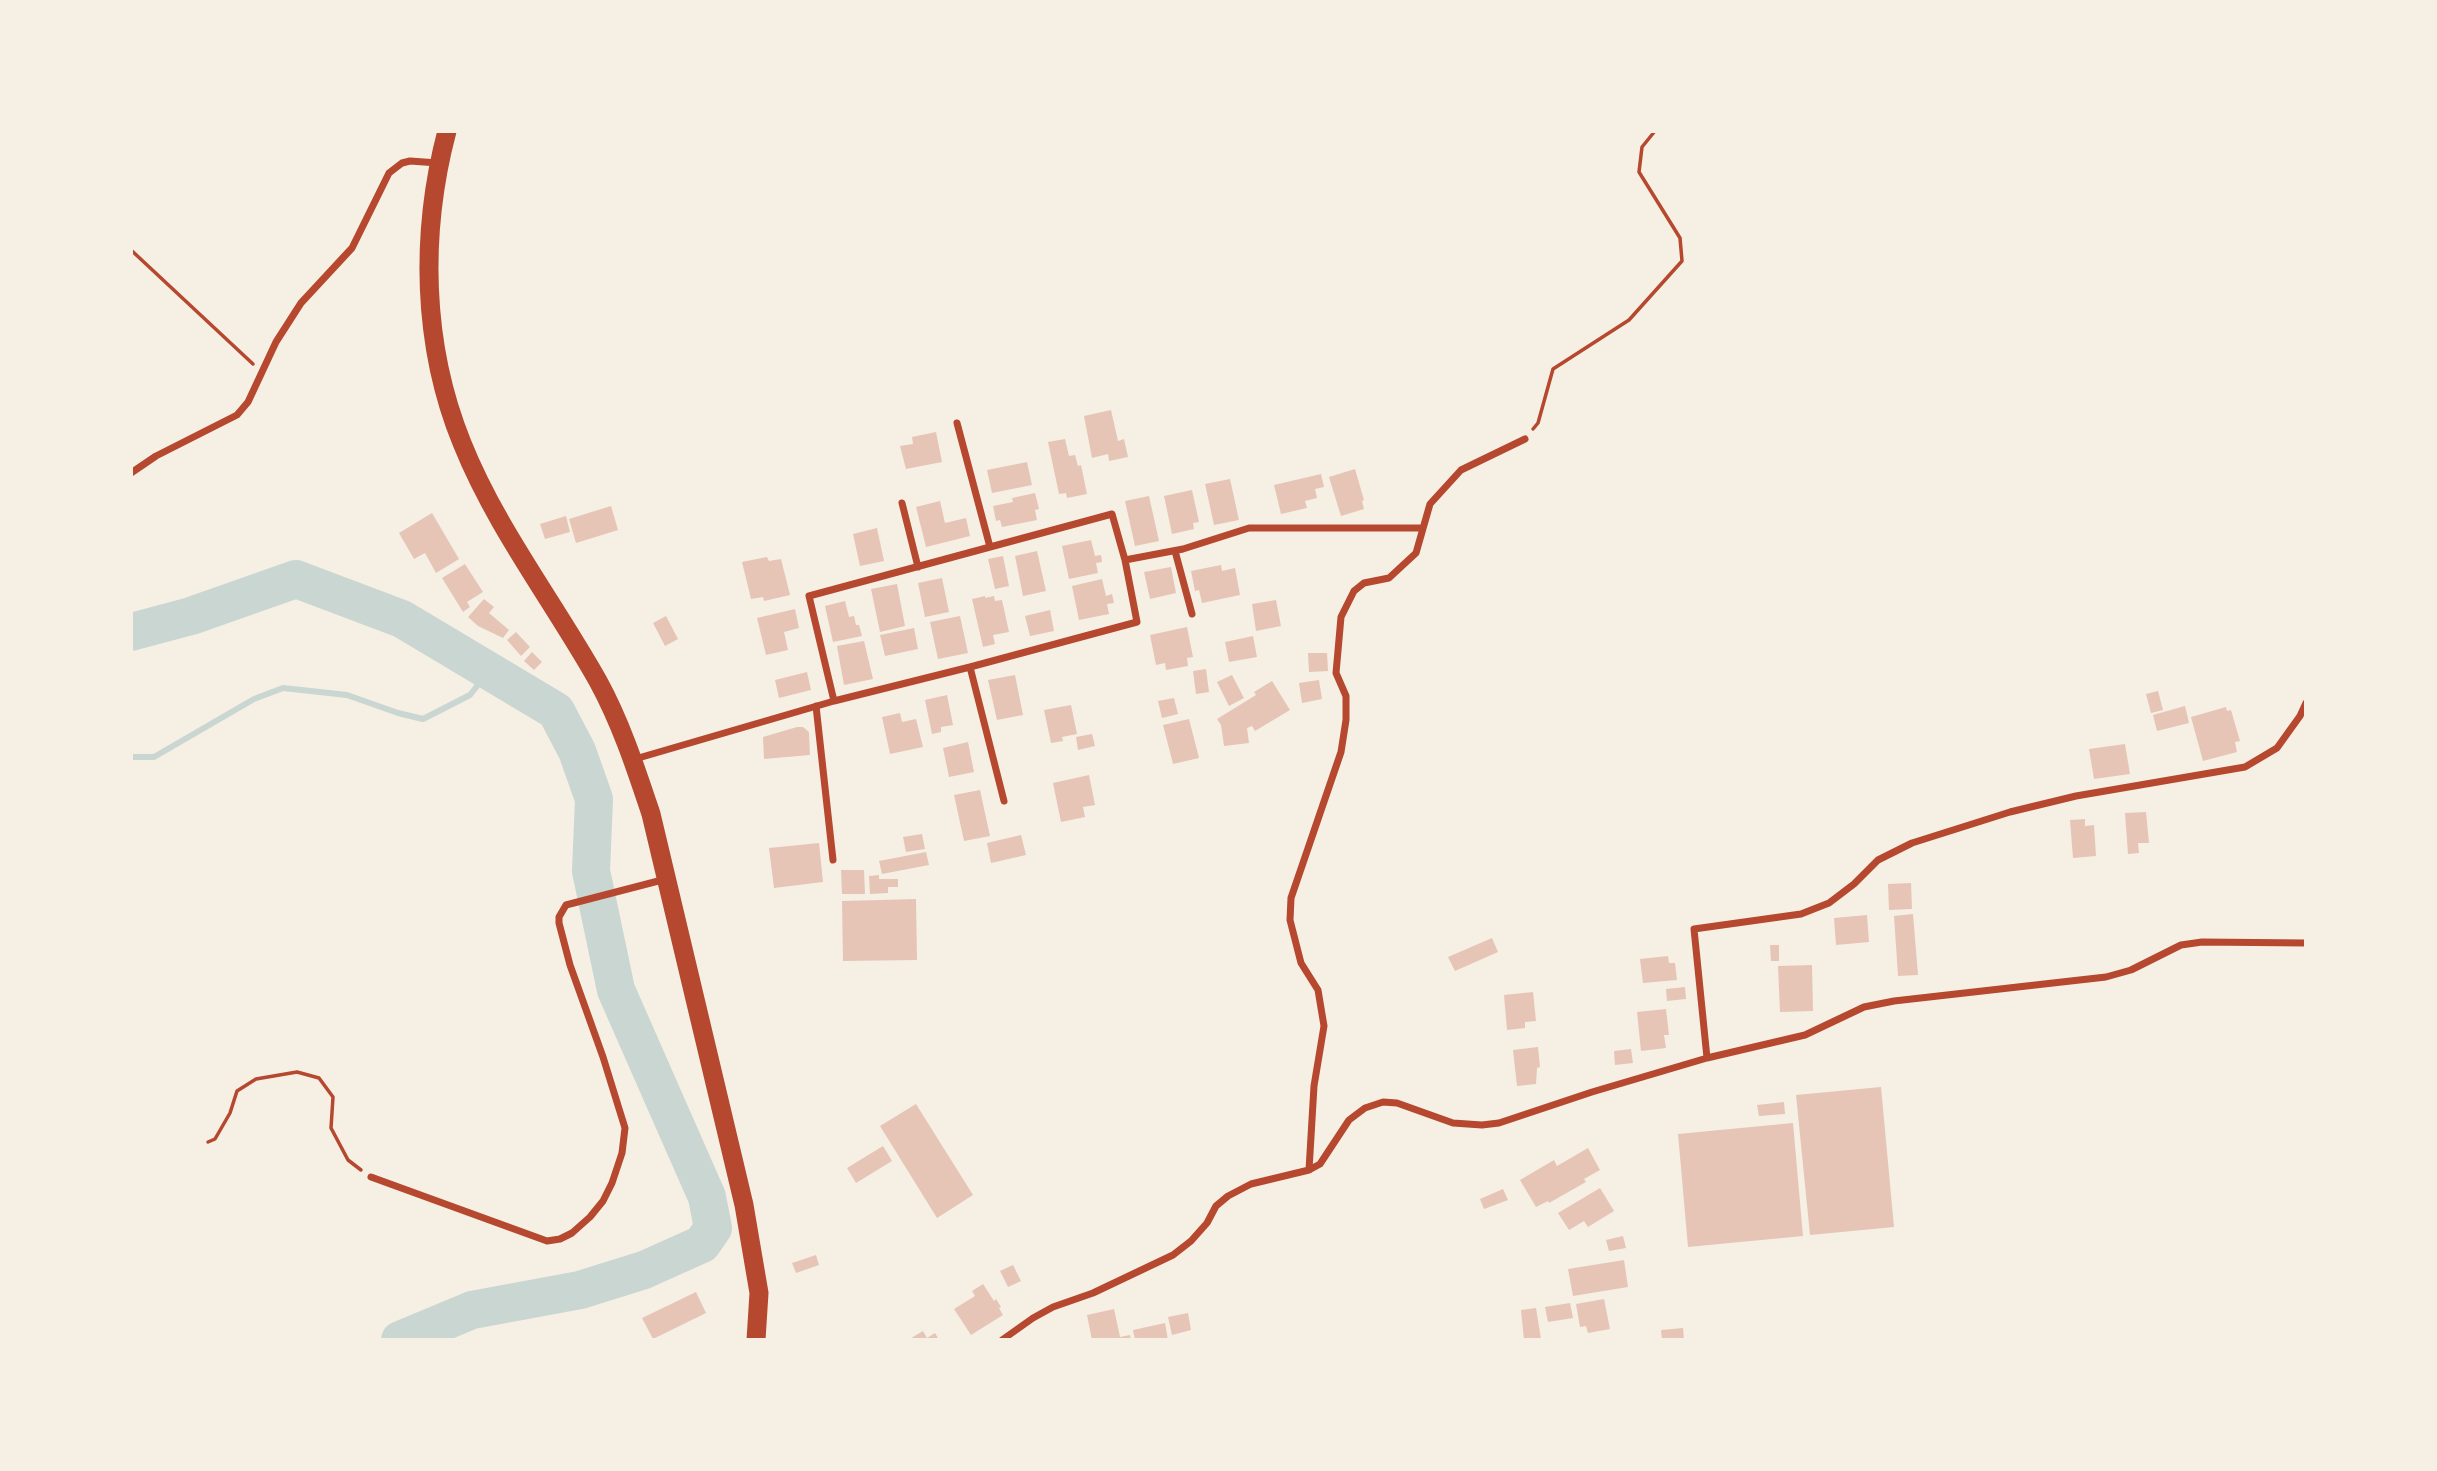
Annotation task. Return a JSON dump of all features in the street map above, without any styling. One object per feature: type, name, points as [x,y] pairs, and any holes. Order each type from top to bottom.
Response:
[{"type":"highway","points":[[447,131],[439,163],[428,268],[432,324],[443,385],[462,443],[519,554],[599,683],[633,760],[651,814],[658,881],[744,1205],[758,1293],[756,1340]]},
{"type":"street","points":[[131,473],[156,456],[237,415],[248,402],[276,342],[301,303],[352,248],[389,173],[402,163],[410,161],[439,163]]},
{"type":"street","points":[[957,423],[990,547]]},
{"type":"street","points":[[1309,1170],[1314,1086],[1324,1026],[1318,990],[1301,963],[1290,920],[1291,898],[1341,752],[1346,720],[1346,695],[1336,673],[1341,617],[1354,591],[1364,583],[1389,578],[1416,553],[1430,505],[1461,470],[1525,439]]},
{"type":"street","points":[[902,503],[918,567]]},
{"type":"street","points":[[633,760],[834,701],[1137,622],[1125,560],[1112,514],[809,596],[834,701]]},
{"type":"street","points":[[1125,560],[1175,551],[1248,528],[1422,528]]},
{"type":"street","points":[[1175,551],[1192,614]]},
{"type":"street","points":[[970,667],[1004,801]]},
{"type":"street","points":[[1707,1058],[1695,929],[1801,914],[1829,903],[1854,884],[1878,860],[1912,843],[2010,812],[2076,796],[2245,767],[2277,748],[2306,703]]},
{"type":"street","points":[[816,706],[833,860]]},
{"type":"street","points":[[371,1177],[547,1241],[572,1233],[590,1217],[603,1201],[612,1183],[622,1153],[625,1128],[568,955],[559,917],[566,905],[658,881]]},
{"type":"street","points":[[1002,1340],[1032,1318],[1053,1307],[1093,1293],[1173,1255],[1191,1241],[1207,1223],[1216,1206],[1228,1196],[1251,1184],[1309,1170],[1320,1164],[1349,1120],[1365,1108],[1383,1102],[1397,1103],[1453,1123],[1499,1124],[1592,1092],[1707,1058],[1805,1035],[1864,1007],[1894,1000],[2106,977],[2131,970],[2181,945],[2202,942],[2306,943]]},
{"type":"path","points":[[1525,439],[1538,423],[1553,369],[1629,320],[1682,261],[1680,238],[1639,172],[1642,147],[1655,131]]},
{"type":"path","points":[[131,250],[263,373]]},
{"type":"path","points":[[208,1142],[215,1139],[230,1113],[237,1091],[256,1079],[297,1072],[319,1078],[333,1097],[331,1128],[348,1160],[371,1177]]},
{"type":"building","points":[[1111,410],[1118,441],[1124,439],[1128,457],[1109,461],[1108,454],[1092,458],[1084,416]]},
{"type":"building","points":[[936,432],[942,462],[906,469],[900,446],[913,444],[912,437]]},
{"type":"building","points":[[1065,439],[1069,456],[1075,455],[1078,466],[1081,465],[1087,494],[1067,498],[1066,493],[1059,494],[1048,442]]},
{"type":"building","points":[[1027,462],[1032,485],[992,493],[987,470]]},
{"type":"building","points":[[1355,469],[1364,509],[1341,516],[1329,477]]},
{"type":"building","points":[[1321,474],[1324,487],[1315,489],[1317,498],[1305,501],[1307,508],[1281,514],[1274,485]]},
{"type":"building","points":[[1230,479],[1239,520],[1214,525],[1205,484]]},
{"type":"building","points":[[1192,490],[1199,522],[1193,523],[1194,529],[1172,534],[1164,496]]},
{"type":"building","points":[[1035,493],[1039,509],[1035,510],[1037,520],[1002,527],[1000,520],[996,521],[993,506]]},
{"type":"building","points":[[1149,496],[1159,541],[1135,546],[1125,501]]},
{"type":"building","points":[[940,501],[945,523],[966,518],[970,536],[926,547],[916,507]]},
{"type":"building","points":[[611,506],[618,530],[576,543],[569,519]]},
{"type":"building","points":[[432,513],[459,559],[436,573],[425,553],[414,559],[399,533]]},
{"type":"building","points":[[566,516],[570,532],[545,539],[540,524]]},
{"type":"building","points":[[877,528],[884,561],[860,566],[853,534]]},
{"type":"building","points":[[1091,540],[1095,556],[1101,555],[1102,562],[1096,563],[1098,573],[1069,579],[1062,546]]},
{"type":"building","points":[[1037,551],[1046,591],[1023,596],[1015,556]]},
{"type":"building","points":[[1003,556],[1009,586],[995,589],[988,559]]},
{"type":"building","points":[[767,557],[769,561],[781,559],[790,595],[764,601],[763,597],[751,599],[742,562]]},
{"type":"building","points":[[465,564],[483,592],[467,602],[470,607],[463,612],[442,578]]},
{"type":"building","points":[[1221,565],[1222,571],[1235,568],[1240,595],[1202,603],[1199,590],[1195,591],[1191,571]]},
{"type":"building","points":[[1171,567],[1176,593],[1150,599],[1144,572]]},
{"type":"building","points":[[942,578],[949,612],[925,617],[918,583]]},
{"type":"building","points":[[1102,579],[1106,596],[1112,594],[1114,603],[1107,604],[1109,614],[1079,620],[1072,586]]},
{"type":"building","points":[[897,584],[905,626],[880,632],[871,589]]},
{"type":"building","points":[[994,596],[995,601],[1002,600],[1009,632],[993,635],[995,644],[983,647],[972,599]]},
{"type":"building","points":[[484,599],[494,607],[489,613],[509,630],[503,638],[478,626],[468,617]]},
{"type":"building","points":[[1276,600],[1281,626],[1256,631],[1252,604]]},
{"type":"building","points":[[845,601],[849,617],[854,616],[862,636],[833,642],[825,606]]},
{"type":"building","points":[[795,609],[799,628],[784,632],[788,650],[766,655],[757,618]]},
{"type":"building","points":[[1050,610],[1054,631],[1030,636],[1025,616]]},
{"type":"building","points":[[666,616],[678,639],[665,646],[653,623]]},
{"type":"building","points":[[960,616],[968,653],[938,659],[930,622]]},
{"type":"building","points":[[1187,627],[1193,657],[1187,658],[1188,666],[1166,670],[1165,663],[1156,665],[1150,635]]},
{"type":"building","points":[[914,628],[918,649],[885,656],[880,635]]},
{"type":"building","points":[[516,632],[530,647],[521,656],[507,640]]},
{"type":"building","points":[[1253,636],[1257,657],[1229,662],[1225,642]]},
{"type":"building","points":[[864,641],[873,679],[844,685],[837,646]]},
{"type":"building","points":[[532,652],[542,662],[534,670],[524,661]]},
{"type":"building","points":[[1308,653],[1327,653],[1328,671],[1309,672]]},
{"type":"building","points":[[1206,669],[1209,692],[1196,694],[1193,671]]},
{"type":"building","points":[[807,672],[811,690],[779,698],[775,680]]},
{"type":"building","points":[[1015,675],[1023,715],[997,720],[988,680]]},
{"type":"building","points":[[1232,675],[1244,698],[1229,706],[1217,682]]},
{"type":"building","points":[[1319,680],[1322,699],[1302,703],[1299,683]]},
{"type":"building","points":[[1272,681],[1290,710],[1255,731],[1252,726],[1247,728],[1249,743],[1224,746],[1221,725],[1217,719],[1256,695],[1254,692]]},
{"type":"building","points":[[2158,691],[2163,710],[2151,713],[2146,694]]},
{"type":"building","points":[[947,695],[953,725],[941,727],[941,732],[932,734],[925,700]]},
{"type":"building","points":[[1174,698],[1178,714],[1162,718],[1158,701]]},
{"type":"building","points":[[1071,705],[1077,734],[1051,743],[1044,710]]},
{"type":"building","points":[[2185,706],[2189,723],[2157,731],[2153,715]]},
{"type":"building","points":[[2226,707],[2227,711],[2231,710],[2240,741],[2235,742],[2237,752],[2203,761],[2191,717]]},
{"type":"building","points":[[900,713],[902,722],[916,719],[923,747],[890,754],[882,717]]},
{"type":"building","points":[[1189,719],[1199,758],[1173,764],[1163,725]]},
{"type":"building","points":[[803,727],[809,732],[810,755],[764,759],[763,737]]},
{"type":"building","points":[[1092,734],[1095,746],[1078,750],[1076,737]]},
{"type":"building","points":[[968,742],[974,772],[949,777],[943,748]]},
{"type":"building","points":[[2125,744],[2130,774],[2094,779],[2089,749]]},
{"type":"building","points":[[1089,775],[1095,805],[1083,807],[1085,817],[1061,822],[1053,783]]},
{"type":"building","points":[[980,790],[990,836],[964,841],[954,795]]},
{"type":"building","points":[[2146,812],[2149,843],[2138,843],[2139,853],[2128,854],[2125,813]]},
{"type":"building","points":[[2085,819],[2085,826],[2094,825],[2096,856],[2073,858],[2070,820]]},
{"type":"building","points":[[922,834],[925,849],[906,852],[903,837]]},
{"type":"building","points":[[1021,835],[1026,855],[991,863],[987,843]]},
{"type":"building","points":[[819,843],[823,882],[774,888],[769,848]]},
{"type":"building","points":[[926,852],[929,865],[882,874],[879,861]]},
{"type":"building","points":[[841,870],[864,870],[865,894],[842,894]]},
{"type":"building","points":[[879,875],[879,879],[898,879],[898,887],[888,887],[888,893],[870,894],[869,876]]},
{"type":"building","points":[[1911,883],[1912,909],[1889,910],[1888,884]]},
{"type":"building","points":[[916,899],[917,960],[843,961],[842,901]]},
{"type":"building","points":[[1913,914],[1918,975],[1898,976],[1894,916]]},
{"type":"building","points":[[1867,915],[1869,942],[1836,945],[1834,918]]},
{"type":"building","points":[[1492,938],[1498,952],[1455,971],[1448,957]]},
{"type":"building","points":[[1770,945],[1779,945],[1779,961],[1771,961]]},
{"type":"building","points":[[1668,956],[1669,963],[1675,963],[1677,980],[1643,983],[1640,959]]},
{"type":"building","points":[[1812,965],[1813,1011],[1780,1012],[1778,966]]},
{"type":"building","points":[[1685,987],[1686,999],[1667,1001],[1666,989]]},
{"type":"building","points":[[1533,992],[1536,1021],[1525,1022],[1525,1028],[1507,1030],[1504,995]]},
{"type":"building","points":[[1666,1009],[1669,1035],[1664,1035],[1666,1048],[1641,1051],[1637,1012]]},
{"type":"building","points":[[1538,1047],[1540,1067],[1537,1068],[1536,1084],[1517,1086],[1513,1050]]},
{"type":"building","points":[[1631,1049],[1633,1063],[1615,1065],[1614,1051]]},
{"type":"building","points":[[1881,1087],[1894,1227],[1810,1235],[1796,1095]]},
{"type":"building","points":[[1784,1102],[1785,1114],[1759,1116],[1757,1105]]},
{"type":"building","points":[[916,1104],[973,1195],[937,1218],[880,1126]]},
{"type":"building","points":[[1793,1123],[1803,1236],[1688,1247],[1678,1134]]},
{"type":"building","points":[[883,1146],[892,1161],[856,1183],[847,1168]]},
{"type":"building","points":[[1588,1148],[1600,1170],[1584,1179],[1586,1182],[1549,1203],[1548,1201],[1536,1207],[1520,1180],[1554,1160],[1557,1166]]},
{"type":"building","points":[[1600,1188],[1614,1211],[1588,1227],[1584,1221],[1569,1230],[1558,1213]]},
{"type":"building","points":[[1503,1189],[1508,1200],[1484,1209],[1480,1199]]},
{"type":"building","points":[[1623,1236],[1626,1248],[1609,1251],[1606,1240]]},
{"type":"building","points":[[816,1255],[819,1265],[796,1273],[792,1263]]},
{"type":"building","points":[[1624,1260],[1628,1287],[1573,1296],[1568,1269]]},
{"type":"building","points":[[1013,1265],[1021,1281],[1008,1287],[1000,1271]]},
{"type":"building","points":[[983,1284],[994,1301],[996,1299],[1003,1315],[971,1335],[954,1309],[975,1296],[972,1291]]},
{"type":"building","points":[[696,1292],[706,1313],[653,1339],[642,1318]]},
{"type":"building","points":[[1604,1299],[1610,1329],[1588,1333],[1586,1326],[1580,1327],[1576,1304]]},
{"type":"building","points":[[1570,1303],[1573,1318],[1548,1322],[1545,1307]]},
{"type":"building","points":[[1536,1308],[1541,1339],[1524,1340],[1521,1310]]},
{"type":"building","points":[[1114,1309],[1120,1337],[1130,1335],[1131,1340],[1092,1340],[1087,1315]]},
{"type":"building","points":[[1188,1313],[1191,1330],[1172,1335],[1168,1317]]},
{"type":"building","points":[[1165,1323],[1168,1340],[1135,1340],[1133,1330]]},
{"type":"building","points":[[1683,1328],[1684,1340],[1662,1340],[1661,1330]]},
{"type":"building","points":[[923,1331],[927,1338],[935,1333],[939,1340],[908,1340]]},
{"type":"waterway","points":[[131,632],[191,616],[296,579],[402,619],[556,711],[577,751],[594,799],[591,871],[616,990],[707,1197],[713,1228],[702,1244],[644,1270],[580,1290],[472,1310],[400,1340]]},
{"type":"waterway","points":[[131,757],[154,757],[254,699],[283,688],[347,695],[423,719],[470,695],[489,671]]}]
